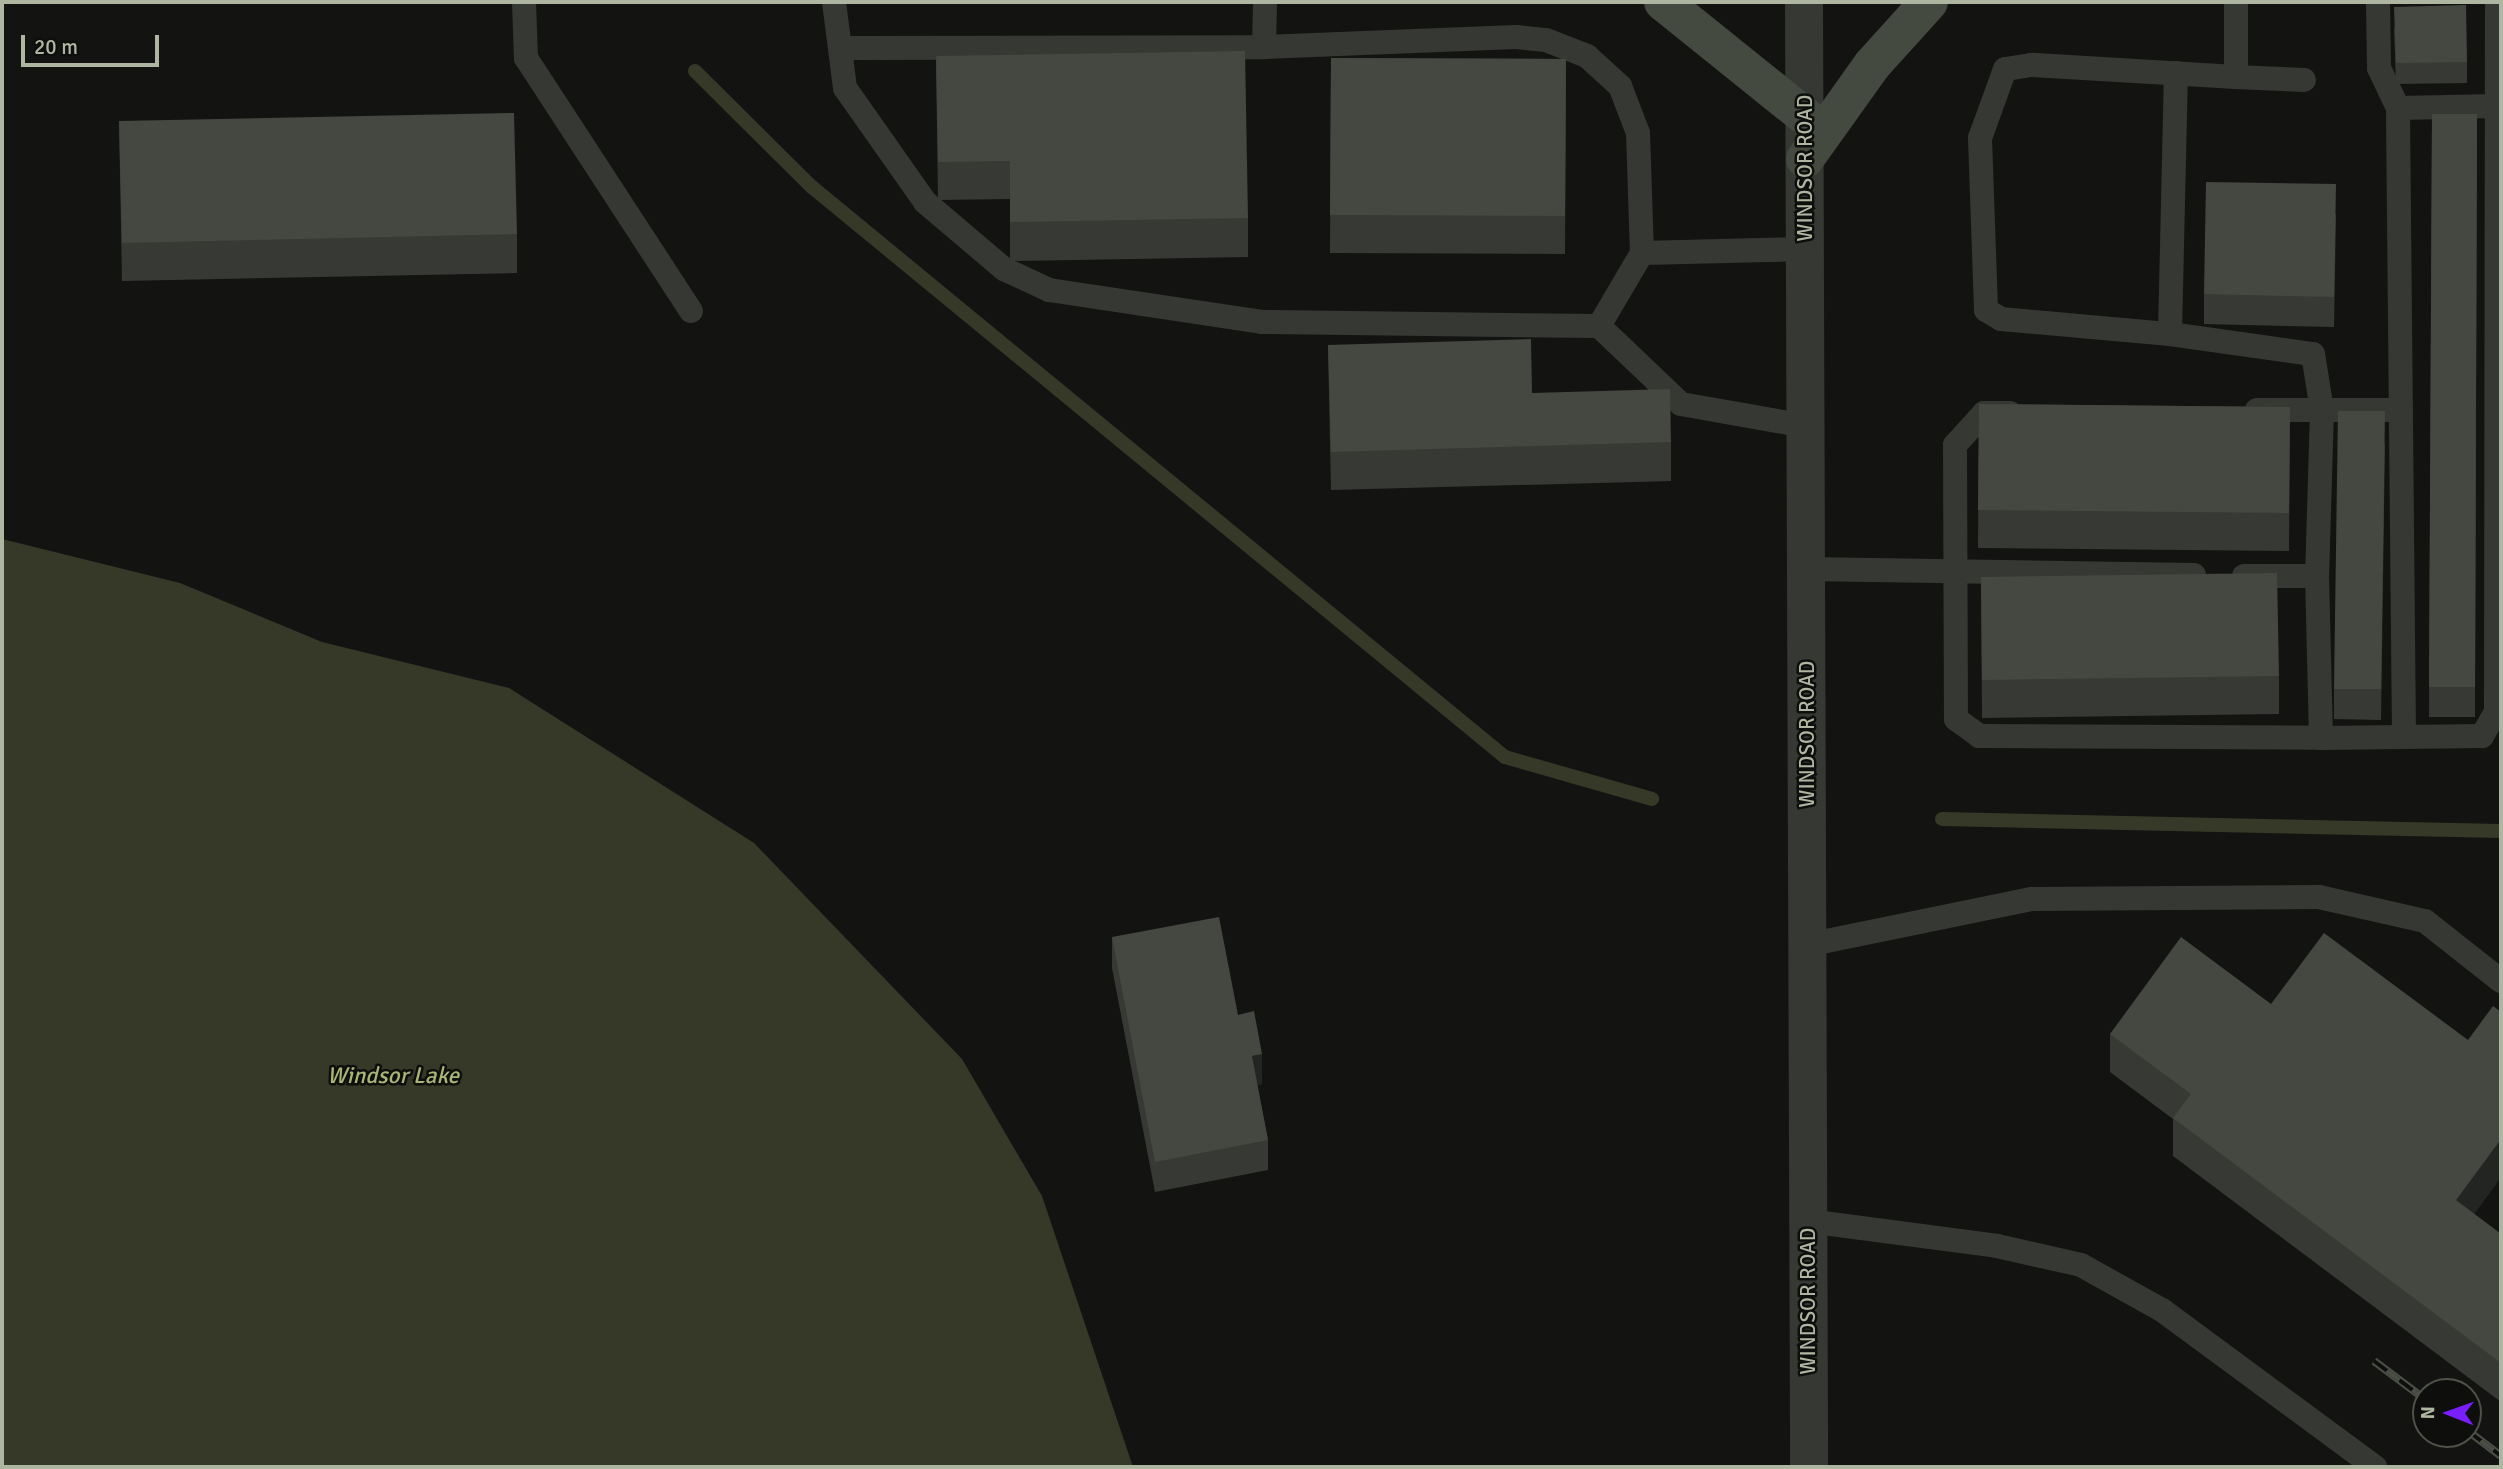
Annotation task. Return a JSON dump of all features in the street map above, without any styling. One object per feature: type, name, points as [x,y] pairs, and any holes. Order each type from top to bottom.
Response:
[{"type":"main road","points":[[1663,2],[1805,116]]},
{"type":"main road","points":[[1805,159],[1872,65],[1929,2]]},
{"type":"street","name":"WINDSOR ROAD","points":[[1804,2],[1808,1467]]},
{"type":"lane","points":[[524,2],[526,58],[691,311]]},
{"type":"lane","points":[[834,2],[845,88],[925,202],[1004,269],[1049,290],[1262,322],[1599,326],[1681,404],[1806,426]]},
{"type":"lane","points":[[1264,47],[1265,2]]},
{"type":"lane","points":[[2235,2],[2236,77]]},
{"type":"lane","points":[[2378,2],[2379,68],[2398,108],[2404,737]]},
{"type":"lane","points":[[2038,412],[1984,413],[1955,445],[1956,719],[1979,736],[2482,736],[2496,712],[2497,2]]},
{"type":"lane","points":[[839,48],[1264,47],[1517,37],[1546,40],[1587,56],[1620,86],[1638,133],[1643,253],[1599,326]]},
{"type":"lane","points":[[2304,80],[2031,65],[2005,69],[1980,138],[1986,310],[2001,319],[2170,334],[2313,354],[2322,410],[2317,576],[2321,738]]},
{"type":"lane","points":[[2170,334],[2176,73]]},
{"type":"lane","points":[[2398,108],[2497,106]]},
{"type":"lane","points":[[1643,253],[1806,249]]},
{"type":"lane","points":[[2227,411],[2402,411]]},
{"type":"lane","points":[[1806,569],[2317,576]]},
{"type":"lane","points":[[1807,945],[2032,899],[2319,897],[2425,921],[2501,981]]},
{"type":"lane","points":[[1808,1221],[1997,1245],[2081,1265],[2162,1310],[2375,1467]]},
{"type":"water","name":"Windsor Lake","points":[[2,539],[180,583],[322,642],[509,688],[754,843],[962,1059],[1042,1196],[1133,1467],[2,1467]]},
{"type":"building","points":[[2466,5],[2467,62],[2396,63],[2394,7]]},
{"type":"building","points":[[1245,51],[1248,218],[1010,222],[1010,161],[938,162],[936,56]]},
{"type":"building","points":[[1331,58],[1566,59],[1565,216],[1330,215]]},
{"type":"building","points":[[514,113],[517,234],[122,243],[119,121]]},
{"type":"building","points":[[2432,114],[2477,114],[2475,687],[2429,687]]},
{"type":"building","points":[[2206,182],[2336,184],[2334,297],[2204,294]]},
{"type":"building","points":[[1531,339],[1532,393],[1670,389],[1671,442],[1331,452],[1328,345]]},
{"type":"building","points":[[1979,404],[2290,407],[2289,513],[1978,510]]},
{"type":"building","points":[[2338,411],[2385,411],[2381,689],[2334,689]]},
{"type":"building","points":[[2277,573],[2279,676],[1982,680],[1981,577]]},
{"type":"building","points":[[1219,917],[1238,1015],[1254,1011],[1262,1054],[1252,1056],[1268,1140],[1155,1162],[1112,937]]},
{"type":"building","points":[[2324,933],[2468,1040],[2493,1006],[2501,1012],[2501,1139],[2456,1200],[2501,1234],[2501,1363],[2173,1118],[2191,1094],[2110,1034],[2181,937],[2271,1004]]},
{"type":"waterway","points":[[695,71],[812,187],[1505,757],[1652,799]]},
{"type":"waterway","points":[[1942,819],[2501,831]]},
{"type":"railway","points":[[2374,1361],[2412,1390]]},
{"type":"railway","points":[[2482,1442],[2501,1456]]}]
